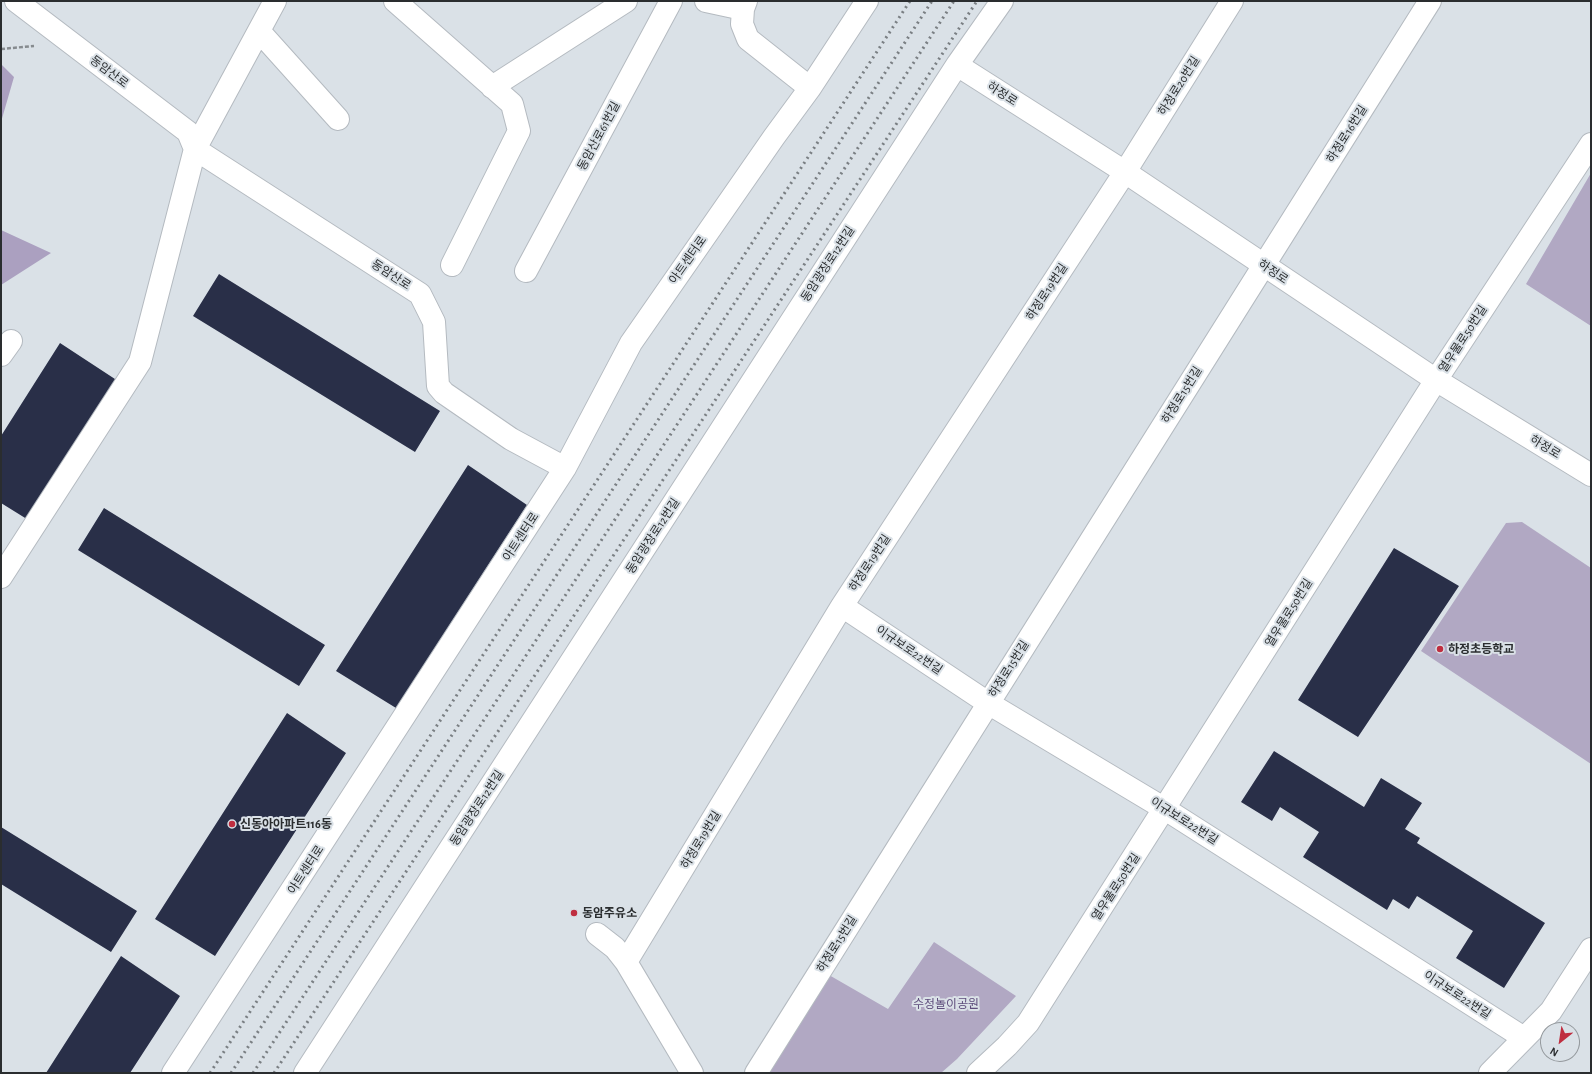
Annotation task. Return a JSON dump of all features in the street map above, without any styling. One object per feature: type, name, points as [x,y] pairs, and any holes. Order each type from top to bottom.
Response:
[{"type":"street","name":"동암산로","points":[[16,1],[188,132],[195,149],[420,294],[434,322],[438,386],[444,393],[510,439],[565,468]]},
{"type":"street","points":[[1,577],[140,362],[195,149],[275,1]]},
{"type":"street","points":[[395,1],[512,104],[519,131],[452,266]]},
{"type":"street","points":[[492,87],[626,1]]},
{"type":"street","name":"동암산로61번길","points":[[526,271],[671,1]]},
{"type":"street","points":[[706,1],[745,5],[742,24],[748,39],[810,88]]},
{"type":"street","name":"아트센터로","points":[[173,1073],[565,468],[630,343],[810,88],[867,1]]},
{"type":"street","name":"동암광장로12번길","points":[[305,1073],[957,65],[1002,1]]},
{"type":"street","name":"하정로20번길","points":[[1125,172],[1232,1]]},
{"type":"street","name":"하정로16번길","points":[[1264,266],[1430,1]]},
{"type":"street","points":[[259,31],[338,119]]},
{"type":"street","name":"하정로","points":[[957,65],[1125,172],[1436,380],[1591,475]]},
{"type":"street","name":"열우물로50번길","points":[[978,1073],[1008,1046],[1028,1023],[1436,380],[1591,144]]},
{"type":"street","name":"하정로19번길","points":[[626,962],[842,606],[1125,172]]},
{"type":"street","name":"하정로15번길","points":[[756,1073],[1264,266]]},
{"type":"street","name":"이규보로22번길","points":[[842,606],[988,703],[1165,809],[1524,1038]]},
{"type":"street","points":[[597,934],[615,948],[626,962],[692,1073]]},
{"type":"street","points":[[1490,1073],[1551,1011],[1591,950]]},
{"type":"green space","points":[[1591,173],[1591,326],[1526,284]]},
{"type":"green space","points":[[1522,522],[1591,568],[1591,764],[1421,651],[1506,523]]},
{"type":"green space","name":"수정놀이공원","points":[[934,942],[1016,996],[957,1059],[941,1073],[766,1073],[829,975],[888,1009]]},
{"type":"shaded area","points":[[1,64],[14,77],[1,122]]},
{"type":"shaded area","points":[[1,230],[51,253],[1,285]]},
{"type":"building","points":[[219,274],[440,411],[415,452],[193,316]]},
{"type":"building","points":[[60,343],[118,381],[30,521],[1,503],[1,436]]},
{"type":"building","points":[[468,465],[527,505],[396,708],[336,671]]},
{"type":"building","points":[[104,508],[325,645],[299,686],[78,550]]},
{"type":"building","points":[[1394,548],[1459,586],[1358,737],[1298,700]]},
{"type":"building","points":[[287,713],[346,753],[215,956],[155,919]]},
{"type":"building","points":[[1274,751],[1364,807],[1381,778],[1422,803],[1405,829],[1420,838],[1417,843],[1545,923],[1504,988],[1456,958],[1473,931],[1417,896],[1409,909],[1393,899],[1387,910],[1303,857],[1319,832],[1280,807],[1272,821],[1241,802]]},
{"type":"building","points":[[1,827],[137,911],[111,952],[1,884]]},
{"type":"building","points":[[121,956],[180,996],[130,1073],[46,1073]]},
{"type":"railway","points":[[210,1073],[910,1]]},
{"type":"railway","points":[[231,1073],[932,1]]},
{"type":"railway","points":[[253,1073],[954,1]]},
{"type":"railway","points":[[274,1073],[977,1]]},
{"type":"place","name":"하정초등학교","points":[[1440,649]]},
{"type":"place","name":"신동아아파트116동","points":[[232,824]]},
{"type":"place","name":"동암주유소","points":[[574,913]]}]
